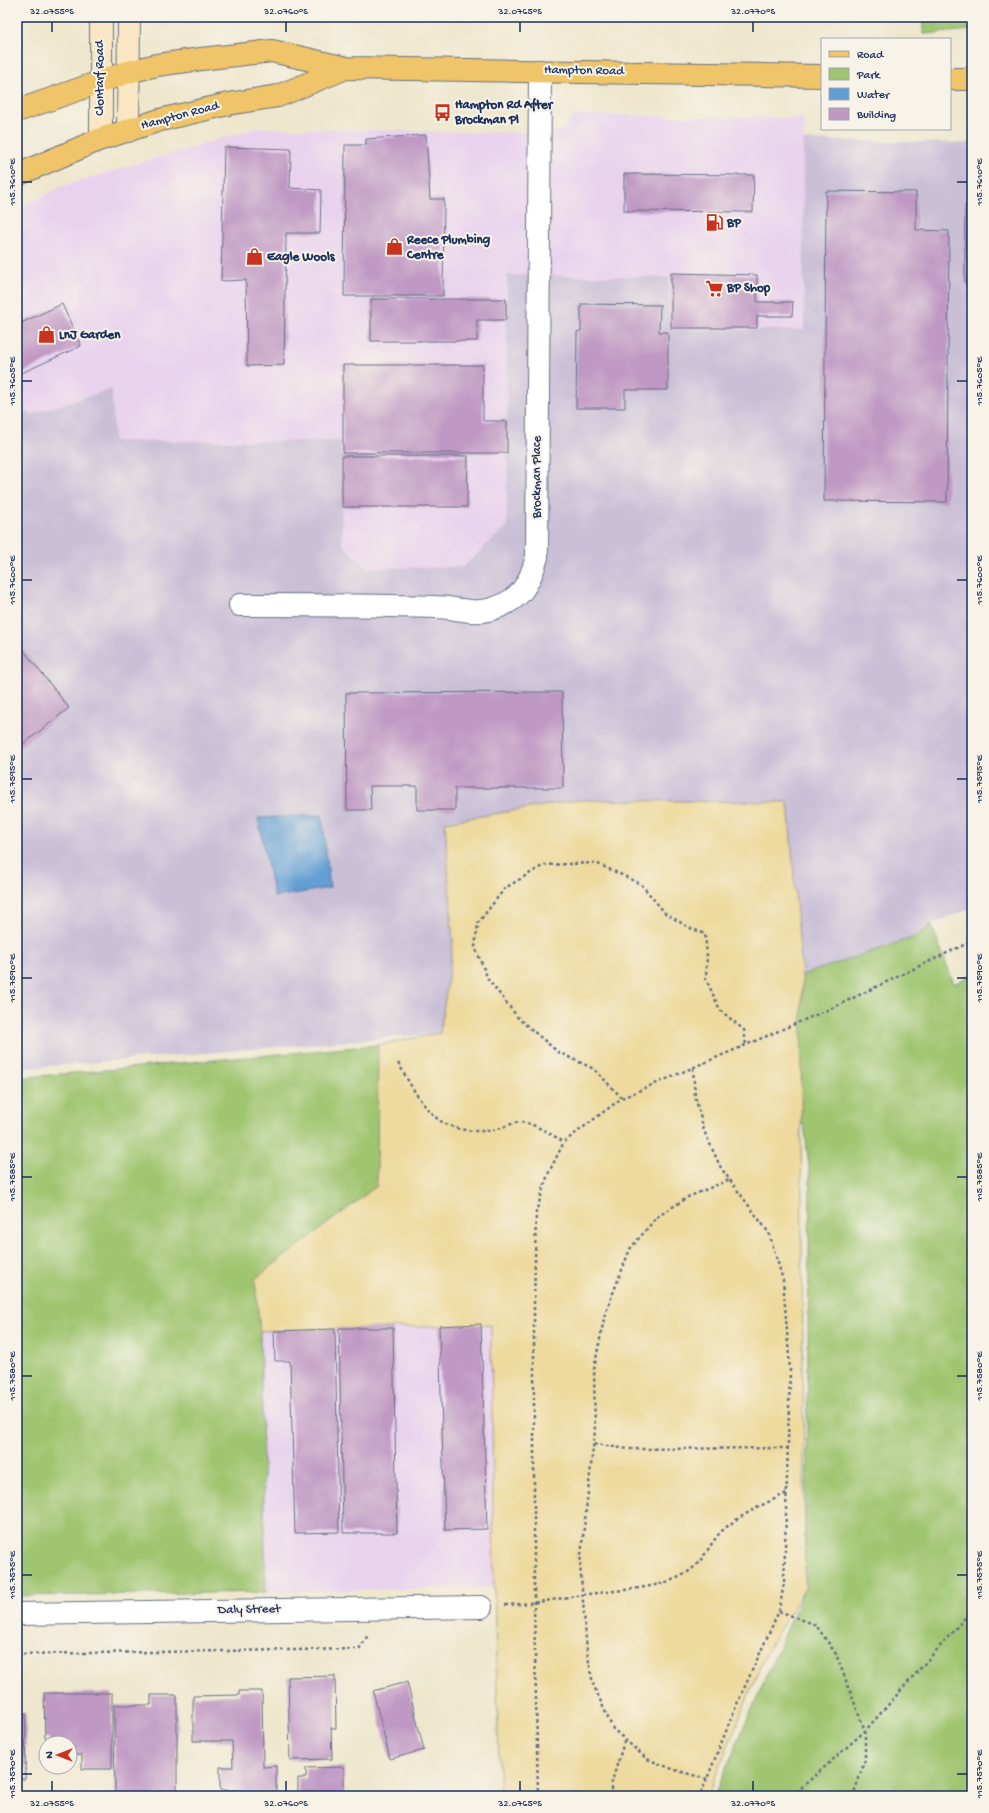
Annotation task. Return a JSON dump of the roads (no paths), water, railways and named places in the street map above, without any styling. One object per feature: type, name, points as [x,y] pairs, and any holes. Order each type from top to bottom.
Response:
[{"type":"main road","name":"Hampton Road","points":[[17,111],[128,72],[172,63],[272,51],[346,68],[540,70],[821,76]]},
{"type":"main road","name":"Hampton Road","points":[[17,175],[101,139],[160,120],[206,109],[278,96],[346,68]]},
{"type":"main road","points":[[951,79],[972,79]]},
{"type":"street","name":"Clontarf Road","points":[[101,17],[101,139]]},
{"type":"street","points":[[128,131],[129,17]]},
{"type":"street","name":"Brockman Place","points":[[240,605],[436,606],[473,611],[492,609],[516,597],[531,580],[537,557],[540,70]]},
{"type":"street","name":"Daly Street","points":[[17,1614],[481,1606]]},
{"type":"water","points":[[322,815],[330,888],[274,897],[258,818]]},
{"type":"place","name":"Hampton Rd After Brockman Pl","points":[[442,112]]},
{"type":"place","name":"BP","points":[[714,223]]},
{"type":"place","name":"Reece Plumbing Centre","points":[[394,247]]},
{"type":"place","name":"Eagle Wools","points":[[254,257]]},
{"type":"place","name":"BP Shop","points":[[714,288]]},
{"type":"place","name":"LnJ Garden","points":[[46,335]]}]
